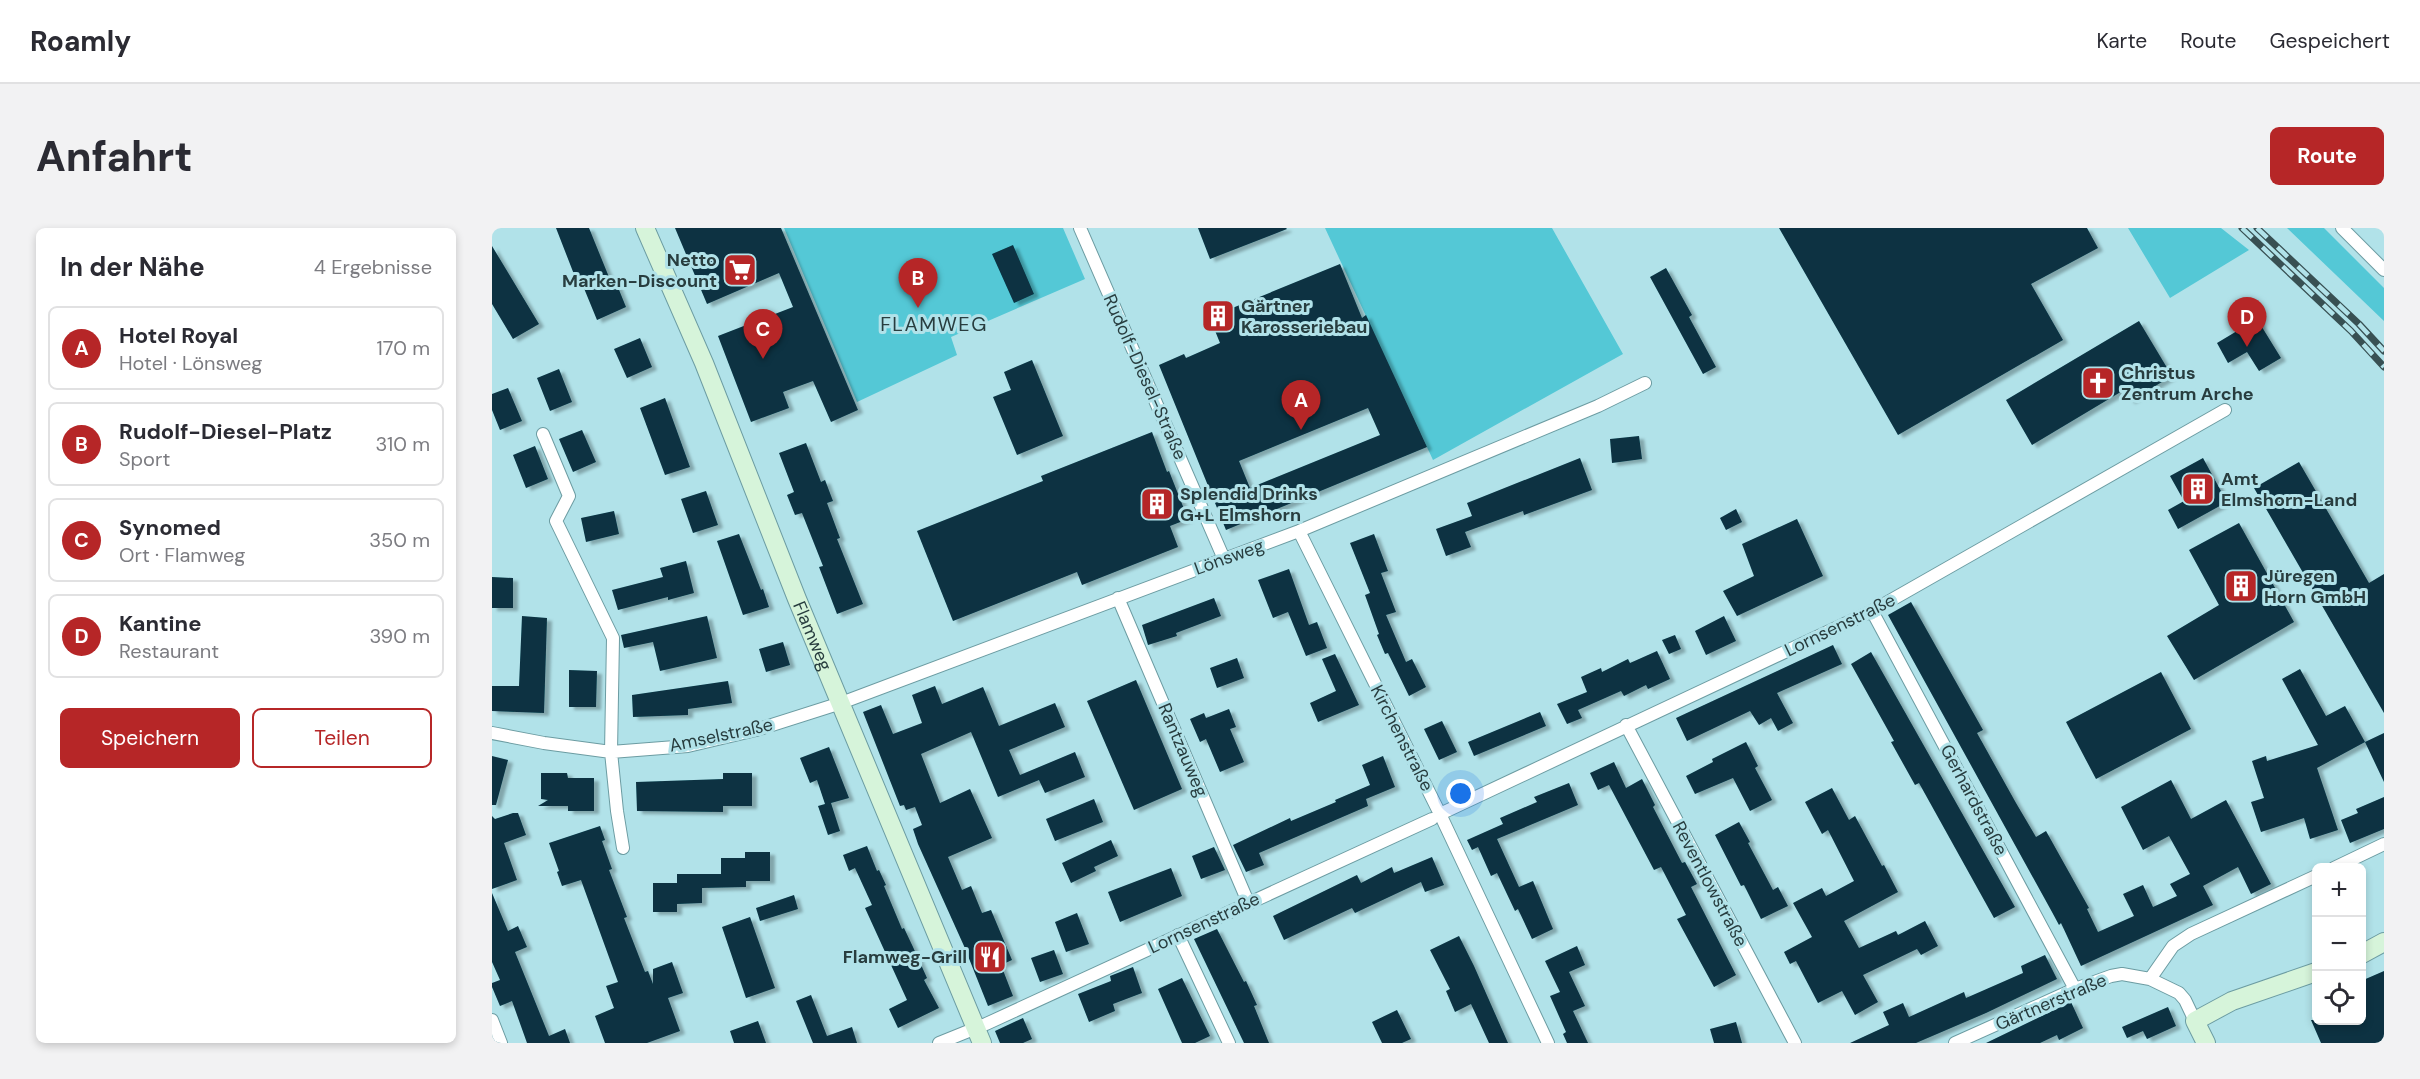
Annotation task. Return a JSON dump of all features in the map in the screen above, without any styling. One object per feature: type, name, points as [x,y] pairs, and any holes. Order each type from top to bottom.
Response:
[{"type":"main road","name":"Flamweg","points":[[645,228],[704,363],[841,704],[978,1035]]},
{"type":"main road","points":[[2366,951],[2384,942]]},
{"type":"main road","points":[[2206,1043],[2195,1021],[2232,1001],[2312,973]]},
{"type":"street","name":"Rudolf-Diesel-Straße","points":[[1080,228],[1224,559]]},
{"type":"street","points":[[2342,228],[2384,270]]},
{"type":"street","name":"Lönsweg","points":[[841,704],[1299,531],[1598,406],[1646,382]]},
{"type":"street","name":"Lornsenstraße","points":[[939,1043],[978,1035],[986,1024],[1872,611],[2225,410]]},
{"type":"street","points":[[543,434],[569,496],[556,521],[613,638],[611,752],[623,848]]},
{"type":"street","name":"Kirchenstraße","points":[[1299,531],[1548,1043]]},
{"type":"street","name":"Rantzauweg","points":[[1118,598],[1248,902]]},
{"type":"street","name":"Gerhardstraße","points":[[1872,611],[2075,989]]},
{"type":"street","name":"Amselstraße","points":[[492,734],[611,752],[688,746],[756,730],[841,704]]},
{"type":"street","name":"Reventlowstraße","points":[[1626,725],[1795,1043]]},
{"type":"street","points":[[2343,863],[2384,844]]},
{"type":"street","points":[[2150,979],[2173,946],[2191,934],[2312,878]]},
{"type":"street","points":[[1178,935],[1228,1043]]},
{"type":"street","name":"Gärtnerstraße","points":[[1955,1043],[2075,989],[2111,976],[2134,975],[2150,979],[2179,993],[2195,1021]]},
{"type":"street","points":[[492,1020],[501,1043]]},
{"type":"shaded area","points":[[784,228],[1063,228],[1085,279],[951,337],[957,355],[857,402]]},
{"type":"shaded area","points":[[1325,228],[1552,228],[1623,354],[1433,460]]},
{"type":"shaded area","points":[[2128,228],[2221,228],[2249,250],[2170,298]]},
{"type":"shaded area","points":[[2287,228],[2324,228],[2384,288],[2384,321]]},
{"type":"building","points":[[556,228],[589,228],[611,282],[615,280],[626,307],[597,320],[581,281],[577,282]]},
{"type":"building","points":[[675,228],[781,228],[858,410],[831,422],[813,381],[783,392],[789,408],[751,422],[718,336],[793,307],[779,273],[707,304]]},
{"type":"building","points":[[1198,228],[1286,228],[1287,229],[1210,259]]},
{"type":"building","points":[[1779,228],[2087,228],[2098,248],[2031,284],[2063,340],[1898,435]]},
{"type":"building","points":[[1013,245],[1034,294],[1014,303],[992,254]]},
{"type":"building","points":[[492,246],[539,324],[513,339],[492,304]]},
{"type":"building","points":[[1340,264],[1362,318],[1366,315],[1427,447],[1226,530],[1159,365],[1184,354],[1186,358],[1220,343],[1205,306],[1220,300],[1225,311]],"holes":[[[1368,408],[1380,435],[1250,488],[1239,461]]]},
{"type":"building","points":[[1666,268],[1692,315],[1689,317],[1716,367],[1703,374],[1650,277]]},
{"type":"building","points":[[2257,319],[2281,358],[2259,371],[2247,352],[2228,363],[2217,343]]},
{"type":"building","name":"Christus Zentrum Arche","points":[[2139,321],[2172,376],[2130,401],[2124,390],[2032,445],[2006,400]]},
{"type":"building","points":[[640,338],[652,367],[627,378],[614,349]]},
{"type":"building","points":[[1032,360],[1063,436],[1017,455],[993,397],[1011,390],[1004,372]]},
{"type":"building","points":[[559,369],[572,402],[550,411],[537,378]]},
{"type":"building","points":[[508,388],[522,421],[500,430],[492,410],[492,394]]},
{"type":"building","points":[[665,398],[690,467],[665,475],[640,408]]},
{"type":"building","points":[[582,430],[596,462],[573,472],[559,439]]},
{"type":"building","points":[[1152,432],[1188,519],[1170,526],[1178,547],[1082,585],[1077,572],[953,621],[917,531],[1043,481],[1041,476]]},
{"type":"building","points":[[1639,436],[1642,459],[1612,463],[1610,439]]},
{"type":"building","points":[[806,443],[821,482],[825,480],[833,501],[827,503],[840,538],[837,539],[863,604],[837,614],[819,567],[823,566],[802,513],[795,515],[787,495],[794,492],[779,453]]},
{"type":"building","points":[[535,446],[548,479],[526,488],[513,455]]},
{"type":"building","points":[[1580,458],[1592,490],[1524,515],[1523,511],[1465,532],[1471,547],[1446,556],[1436,529],[1472,516],[1467,503]]},
{"type":"building","name":"Amt Elmshorn-Land","points":[[2203,458],[2227,502],[2178,529],[2168,510],[2184,501],[2170,476]]},
{"type":"building","points":[[2299,462],[2369,583],[2384,574],[2384,713],[2254,488]]},
{"type":"building","points":[[706,491],[718,525],[693,533],[681,499]]},
{"type":"building","points":[[1736,509],[1742,522],[1726,530],[1720,518]]},
{"type":"building","points":[[614,511],[619,534],[586,542],[581,518]]},
{"type":"building","points":[[1797,519],[1823,576],[1737,616],[1723,591],[1754,576],[1742,544]]},
{"type":"building","name":"Jüregen Horn GmbH","points":[[2239,523],[2294,622],[2194,680],[2167,636],[2219,605],[2189,550]]},
{"type":"building","points":[[739,534],[769,607],[743,615],[717,541]]},
{"type":"building","points":[[1374,534],[1388,571],[1381,573],[1396,612],[1386,615],[1406,662],[1412,659],[1426,687],[1409,696],[1377,635],[1379,634],[1365,595],[1370,593],[1350,543]]},
{"type":"building","points":[[686,561],[694,593],[618,610],[612,590],[663,577],[660,568]]},
{"type":"building","points":[[1289,569],[1309,625],[1317,622],[1327,648],[1306,656],[1288,612],[1273,618],[1258,580]]},
{"type":"building","points":[[492,577],[513,578],[513,608],[492,608]]},
{"type":"building","points":[[1214,598],[1221,616],[1176,633],[1177,636],[1148,645],[1142,625]]},
{"type":"building","points":[[1911,602],[1983,730],[1977,733],[2016,803],[2036,837],[2046,831],[2089,908],[2087,909],[2098,932],[2134,916],[2123,894],[2143,885],[2153,907],[2177,896],[2170,884],[2190,874],[2169,836],[2143,850],[2121,807],[2171,780],[2191,819],[2226,800],[2271,884],[2251,894],[2238,867],[2203,886],[2213,905],[2081,966],[2061,923],[2059,925],[1888,615]]},
{"type":"building","points":[[522,616],[547,618],[544,713],[492,711],[492,686],[519,686]]},
{"type":"building","points":[[707,616],[717,658],[660,671],[653,642],[624,648],[621,635]]},
{"type":"building","points":[[1724,616],[1736,641],[1706,655],[1695,631]]},
{"type":"building","points":[[1675,635],[1681,649],[1669,654],[1662,640]]},
{"type":"building","points":[[783,642],[790,665],[766,672],[759,649]]},
{"type":"building","points":[[1833,645],[1842,664],[1777,693],[1793,723],[1778,731],[1771,718],[1759,725],[1750,711],[1687,741],[1676,718]]},
{"type":"building","points":[[1657,651],[1670,679],[1648,689],[1646,685],[1624,696],[1621,691],[1578,710],[1582,718],[1567,724],[1557,704],[1587,692],[1581,677],[1601,668],[1602,672],[1628,659],[1630,663]]},
{"type":"building","points":[[1871,652],[2015,907],[1994,918],[1919,783],[1915,785],[1891,742],[1894,741],[1851,664]]},
{"type":"building","points":[[1335,654],[1359,705],[1318,722],[1310,703],[1336,691],[1322,659]]},
{"type":"building","points":[[1237,658],[1244,678],[1217,688],[1210,668]]},
{"type":"building","points":[[2300,669],[2326,716],[2345,706],[2365,742],[2317,768],[2338,830],[2310,839],[2304,818],[2261,832],[2251,802],[2264,798],[2252,761],[2266,756],[2267,761],[2318,745],[2282,679]]},
{"type":"building","points":[[569,670],[597,671],[596,707],[569,707]]},
{"type":"building","points":[[2161,672],[2191,729],[2096,779],[2066,722]]},
{"type":"building","points":[[1136,680],[1182,789],[1134,810],[1087,701]]},
{"type":"building","points":[[728,681],[732,703],[688,709],[688,715],[633,717],[632,695]]},
{"type":"building","points":[[935,686],[942,704],[983,687],[999,726],[1055,703],[1065,727],[1009,750],[1020,775],[1075,752],[1085,777],[1045,793],[1039,780],[998,797],[971,732],[921,754],[940,803],[970,789],[992,838],[948,857],[962,890],[971,886],[982,913],[991,910],[1012,960],[1001,965],[1013,996],[988,1006],[918,844],[913,829],[922,825],[915,807],[906,810],[904,805],[900,806],[863,712],[881,705],[893,734],[922,723],[912,695]]},
{"type":"building","points":[[1229,709],[1236,727],[1230,729],[1244,762],[1220,772],[1206,739],[1200,742],[1190,719],[1204,713],[1206,718]]},
{"type":"building","points":[[1540,712],[1546,726],[1474,756],[1468,742]]},
{"type":"building","points":[[1442,721],[1457,752],[1439,760],[1424,729]]},
{"type":"building","points":[[2384,733],[2384,782],[2365,742]]},
{"type":"building","points":[[1746,742],[1758,766],[1755,768],[1772,800],[1750,811],[1733,778],[1695,794],[1686,776],[1713,762],[1712,759]]},
{"type":"building","points":[[829,747],[849,798],[831,803],[840,831],[828,835],[818,806],[825,804],[817,780],[810,783],[800,758]]},
{"type":"building","points":[[492,756],[508,760],[496,805],[492,805]]},
{"type":"building","points":[[1383,756],[1395,787],[1366,799],[1368,806],[1259,853],[1264,865],[1246,872],[1233,845],[1290,818],[1291,821],[1336,802],[1335,800],[1370,785],[1362,765]]},
{"type":"building","points":[[1614,762],[1626,788],[1642,779],[1655,805],[1653,807],[1682,863],[1685,862],[1697,884],[1691,887],[1736,975],[1714,987],[1677,919],[1686,915],[1661,867],[1654,870],[1609,785],[1598,790],[1590,773]]},
{"type":"building","points":[[541,773],[567,773],[568,778],[594,778],[594,811],[568,811],[568,806],[538,806],[548,800],[541,799]]},
{"type":"building","points":[[723,773],[752,773],[752,806],[723,806],[723,812],[637,811],[636,782],[723,779]]},
{"type":"building","points":[[1569,783],[1578,805],[1497,839],[1519,887],[1533,881],[1553,929],[1532,939],[1518,909],[1515,911],[1497,873],[1491,876],[1478,847],[1472,850],[1467,840],[1503,824],[1500,818],[1537,802],[1534,797]]},
{"type":"building","points":[[1832,788],[1849,820],[1855,816],[1898,892],[1844,921],[1859,948],[1896,931],[1898,935],[1925,921],[1938,946],[1921,955],[1917,949],[1863,975],[1878,1002],[1855,1015],[1842,991],[1818,1003],[1796,961],[1790,964],[1784,952],[1812,937],[1793,903],[1822,888],[1826,896],[1854,881],[1828,830],[1822,834],[1805,802]]},
{"type":"building","points":[[2384,797],[2384,829],[2350,843],[2341,820],[2358,813],[2356,809]]},
{"type":"building","points":[[1094,799],[1103,822],[1055,841],[1046,819]]},
{"type":"building","points":[[518,813],[526,835],[504,843],[517,880],[492,889],[492,816],[495,819]]},
{"type":"building","points":[[1739,822],[1773,890],[1778,887],[1788,906],[1761,919],[1715,835]]},
{"type":"building","points":[[600,826],[605,840],[602,841],[612,869],[609,870],[627,917],[624,918],[645,972],[648,971],[653,984],[653,969],[672,962],[683,993],[668,998],[680,1031],[647,1043],[605,1043],[595,1016],[614,1008],[606,986],[618,982],[581,880],[562,886],[549,843]]},
{"type":"building","points":[[1111,840],[1118,856],[1094,867],[1096,871],[1071,883],[1062,863]]},
{"type":"building","points":[[867,846],[877,871],[879,870],[886,885],[884,886],[902,929],[904,928],[927,978],[924,980],[939,1008],[898,1028],[889,1009],[907,1000],[865,908],[872,905],[855,868],[849,871],[843,855]]},
{"type":"building","points":[[1214,847],[1225,870],[1201,879],[1192,856]]},
{"type":"building","points":[[745,852],[770,852],[770,881],[746,881],[746,887],[702,888],[702,903],[677,904],[677,912],[653,912],[653,883],[677,883],[677,874],[721,874],[721,858],[745,858]]},
{"type":"building","points":[[1432,857],[1444,885],[1425,892],[1421,882],[1355,913],[1352,908],[1284,940],[1273,916],[1357,875],[1361,883],[1392,867],[1394,873]]},
{"type":"building","points":[[1171,868],[1182,896],[1120,922],[1108,892]]},
{"type":"building","points":[[492,893],[508,931],[518,926],[527,947],[515,952],[549,1036],[565,1029],[570,1043],[527,1043],[512,1001],[500,1006],[492,987],[492,983],[500,980],[492,962]]},
{"type":"building","points":[[794,895],[798,909],[760,921],[756,908]]},
{"type":"building","points":[[1077,913],[1089,944],[1066,952],[1055,922]]},
{"type":"building","points":[[750,917],[775,988],[746,998],[722,927]]},
{"type":"building","points":[[1217,929],[1257,1005],[1254,1006],[1269,1043],[1244,1043],[1194,939]]},
{"type":"building","points":[[1459,936],[1508,1043],[1489,1043],[1471,1004],[1455,1012],[1446,991],[1450,989],[1430,950]]},
{"type":"building","points":[[1577,946],[1585,965],[1569,972],[1585,1006],[1573,1011],[1588,1043],[1567,1043],[1563,1034],[1566,1032],[1550,996],[1560,992],[1545,961]]},
{"type":"building","points":[[1054,950],[1063,974],[1040,982],[1031,958]]},
{"type":"building","points":[[2045,955],[2057,979],[1986,1013],[1916,1043],[1850,1043],[1889,1025],[1883,1012],[1903,1003],[1909,1017],[1964,992],[1966,998],[2023,973],[2021,966]]},
{"type":"building","points":[[1133,967],[1142,993],[1113,1004],[1115,1011],[1089,1022],[1078,994],[1111,981],[1110,976]]},
{"type":"building","points":[[2384,971],[2384,1043],[2321,1043],[2313,1025],[2366,1025],[2366,979]]},
{"type":"building","points":[[1182,978],[1210,1036],[1195,1043],[1182,1043],[1158,989]]},
{"type":"building","points":[[811,995],[827,1036],[852,1027],[857,1043],[813,1043],[796,1001]]},
{"type":"building","points":[[2071,1002],[2083,1028],[2059,1040],[2057,1035],[2040,1043],[1986,1043]]},
{"type":"building","points":[[2168,1007],[2176,1026],[2147,1039],[2143,1031],[2127,1038],[2122,1027]]},
{"type":"building","points":[[1397,1010],[1411,1039],[1402,1043],[1382,1043],[1372,1022]]},
{"type":"building","points":[[1023,1018],[1032,1039],[1023,1043],[1000,1043],[995,1031]]},
{"type":"building","points":[[758,1021],[766,1043],[734,1043],[730,1031]]},
{"type":"building","points":[[1736,1022],[1742,1043],[1714,1043],[1710,1029]]},
{"type":"railway","points":[[2242,228],[2351,331],[2384,367]]},
{"type":"railway","points":[[2257,228],[2359,324],[2384,351]]},
{"type":"place","name":"Netto Marken-Discount","points":[[740,270]]},
{"type":"place","name":"Rudolf-Diesel-Platz","points":[[918,308]]},
{"type":"place","name":"Gärtner Karosseriebau","points":[[1218,316]]},
{"type":"place","name":"Kantine","points":[[2247,347]]},
{"type":"place","name":"Synomed","points":[[763,359]]},
{"type":"place","name":"Christus Zentrum Arche","points":[[2098,383]]},
{"type":"place","name":"Hotel Royal","points":[[1301,430]]},
{"type":"place","name":"Amt Elmshorn-Land","points":[[2198,489]]},
{"type":"place","name":"Splendid Drinks G+L Elmshorn","points":[[1157,504]]},
{"type":"place","name":"Jüregen Horn GmbH","points":[[2241,586]]},
{"type":"place","name":"Flamweg-Grill","points":[[990,957]]},
{"type":"district","name":"FLAMWEG","points":[[934,324]]}]
